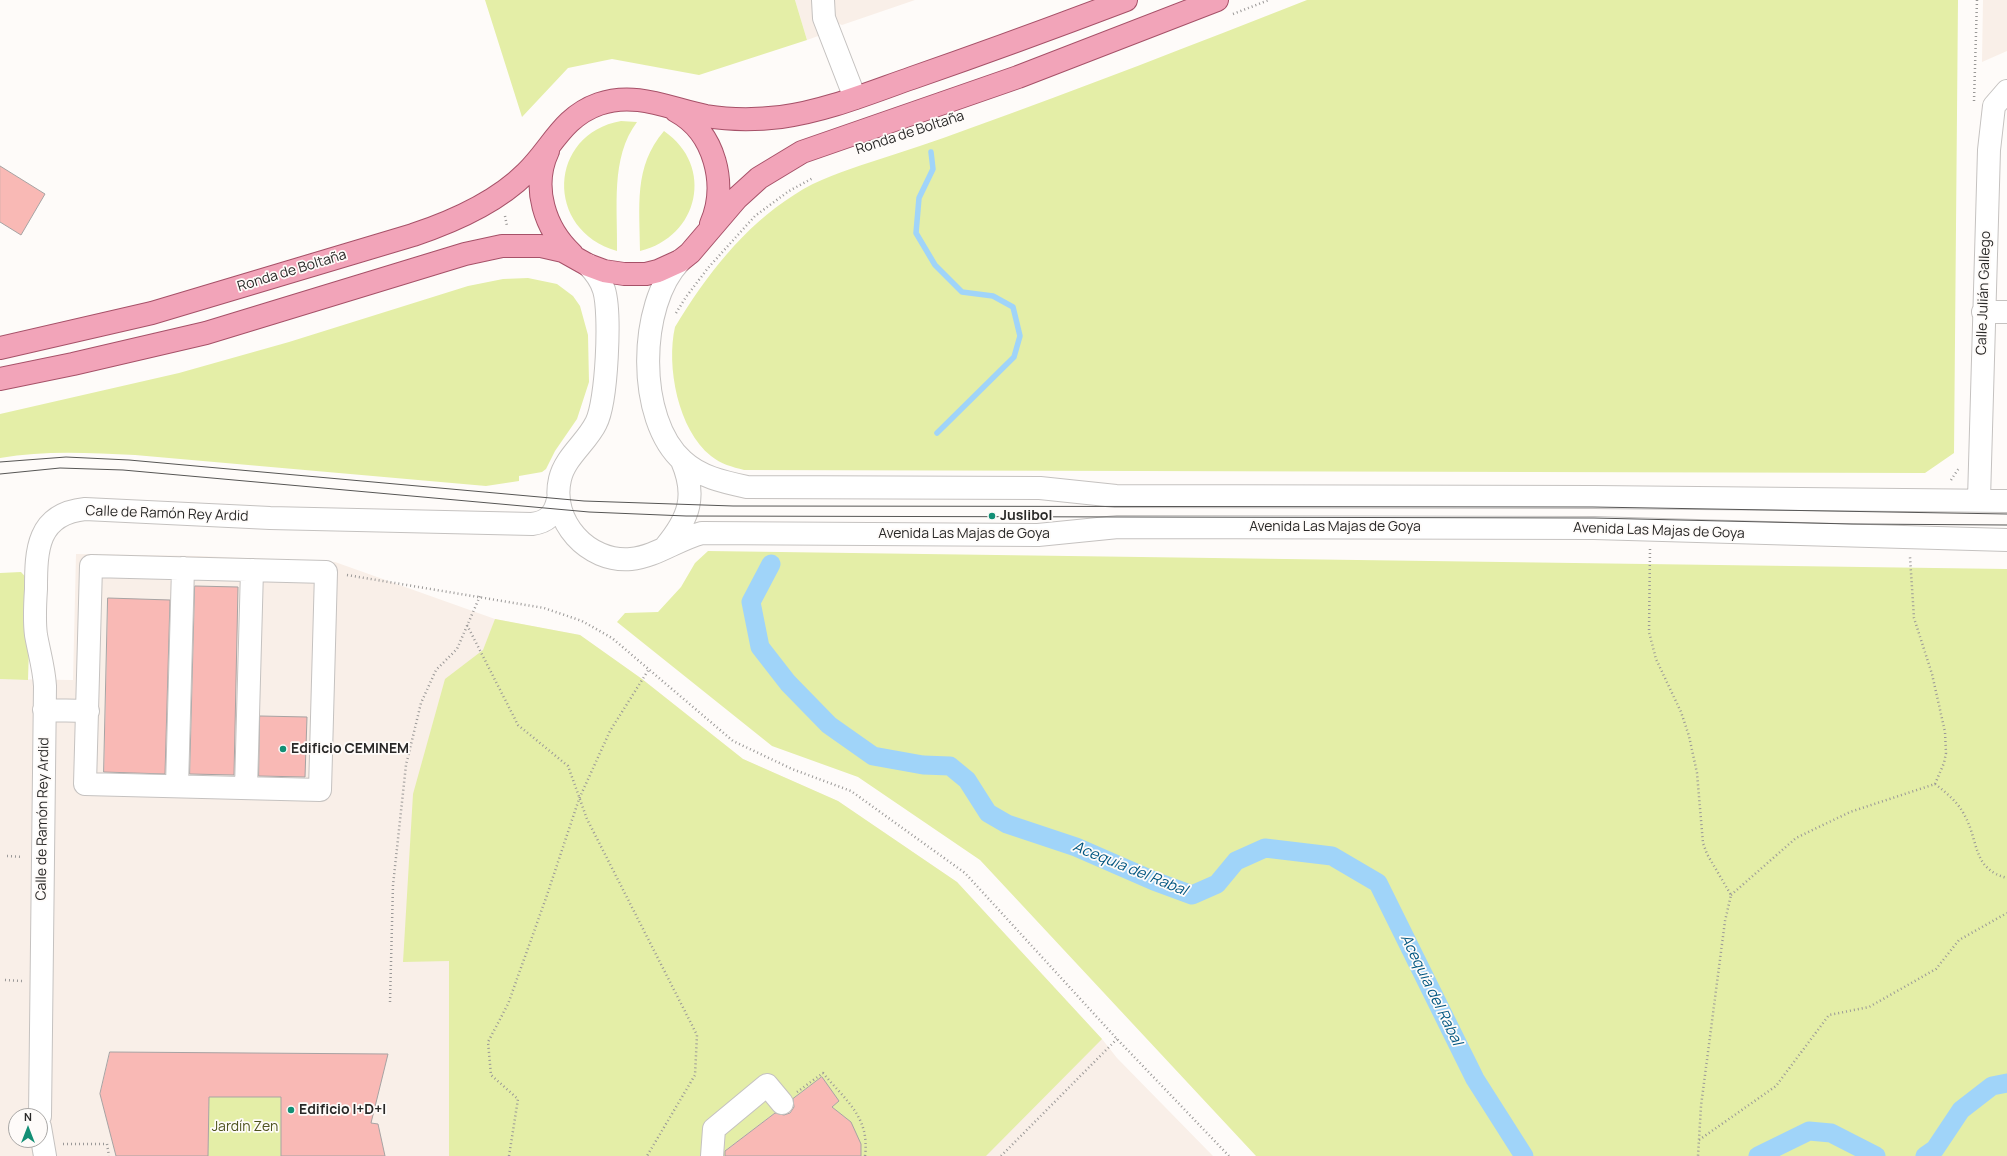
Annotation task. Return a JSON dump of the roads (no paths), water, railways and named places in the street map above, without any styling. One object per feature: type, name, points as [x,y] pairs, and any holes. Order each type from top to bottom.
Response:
[{"type":"main road","name":"Ronda de Boltaña","points":[[0,348],[152,313],[406,237],[450,222],[494,198],[527,173],[554,138],[572,118],[598,104],[612,100],[628,99],[658,103],[706,116],[729,119],[763,119],[801,114],[855,98],[996,49],[1126,0]]},
{"type":"main road","name":"Ronda de Boltaña","points":[[0,379],[206,334],[465,254],[509,245],[552,248],[604,271],[624,274],[646,274],[658,272],[680,261],[690,253],[737,198],[759,178],[802,152],[1224,7]]},
{"type":"main road","name":"Ronda de Boltaña","points":[[658,103],[678,112],[696,127],[703,137],[715,163],[719,193],[717,208],[708,231]]},
{"type":"main road","name":"Ronda de Boltaña","points":[[554,138],[546,155],[543,168],[541,196],[544,209],[555,236],[582,262]]},
{"type":"street","points":[[823,0],[824,18],[855,98]]},
{"type":"street","name":"Calle Julián Gallego","points":[[1979,499],[1983,312],[1989,150],[1994,106],[2007,91]]},
{"type":"street","name":"Avenida Las Majas de Goya","points":[[680,261],[666,280],[652,320],[649,337],[649,372],[653,407],[658,424],[673,450],[682,461],[706,476],[722,482],[760,488],[1040,488],[1116,496],[1979,499],[2007,501]]},
{"type":"street","name":"Avenida Las Majas de Goya","points":[[582,262],[598,275],[602,283],[606,300],[604,387],[597,421],[562,472],[558,499],[563,517],[573,534],[599,554],[611,558],[632,559],[649,554],[694,535],[706,533],[1038,535],[1118,527],[1594,528],[2007,540]]},
{"type":"street","points":[[1983,312],[2007,312]]},
{"type":"street","name":"Avenida Las Majas de Goya","points":[[666,546],[684,522],[689,505],[689,482],[682,461]]},
{"type":"street","name":"Calle de Ramón Rey Ardid","points":[[40,1108],[44,669],[36,627],[37,550],[40,539],[52,522],[61,515],[84,509],[270,518],[532,524],[539,523],[550,517],[556,509],[558,499]]},
{"type":"street","points":[[92,566],[252,570],[326,572],[320,790],[86,784],[92,566]]},
{"type":"street","points":[[177,786],[183,568]]},
{"type":"street","points":[[246,788],[252,570]]},
{"type":"street","points":[[44,710],[88,711]]},
{"type":"street","points":[[712,1156],[714,1129],[767,1085],[782,1103]]},
{"type":"street","points":[[48,1141],[53,1150]]},
{"type":"waterway","points":[[931,152],[933,169],[919,198],[916,233],[935,265],[962,292],[993,296],[1013,307],[1020,336],[1014,357],[937,433]]},
{"type":"waterway","name":"Acequia del Rabal","points":[[771,564],[751,602],[760,647],[788,683],[829,725],[873,756],[923,765],[950,766],[967,780],[988,813],[1007,824],[1076,847],[1154,881],[1192,895],[1217,884],[1236,861],[1265,848],[1332,856],[1378,883],[1475,1079],[1524,1156]]},
{"type":"waterway","name":"Acequia del Rabal","points":[[1925,1156],[1935,1149],[1961,1110],[1992,1086],[2007,1083]]},
{"type":"waterway","name":"Acequia del Rabal","points":[[1758,1156],[1809,1131],[1831,1133],[1876,1156]]},
{"type":"tram line","points":[[0,462],[66,457],[129,460],[584,501],[733,506],[1593,507],[2007,514]]},
{"type":"tram line","points":[[0,474],[60,468],[123,470],[589,512],[686,516],[1594,518],[1852,524],[2007,525]]},
{"type":"place","name":"Juslibol","points":[[992,516]]},
{"type":"place","name":"Edificio CEMINEM","points":[[283,749]]},
{"type":"place","name":"Edificio I+D+I","points":[[291,1110]]},
{"type":"park label","name":"Jardín Zen","points":[[245,1127]]}]
